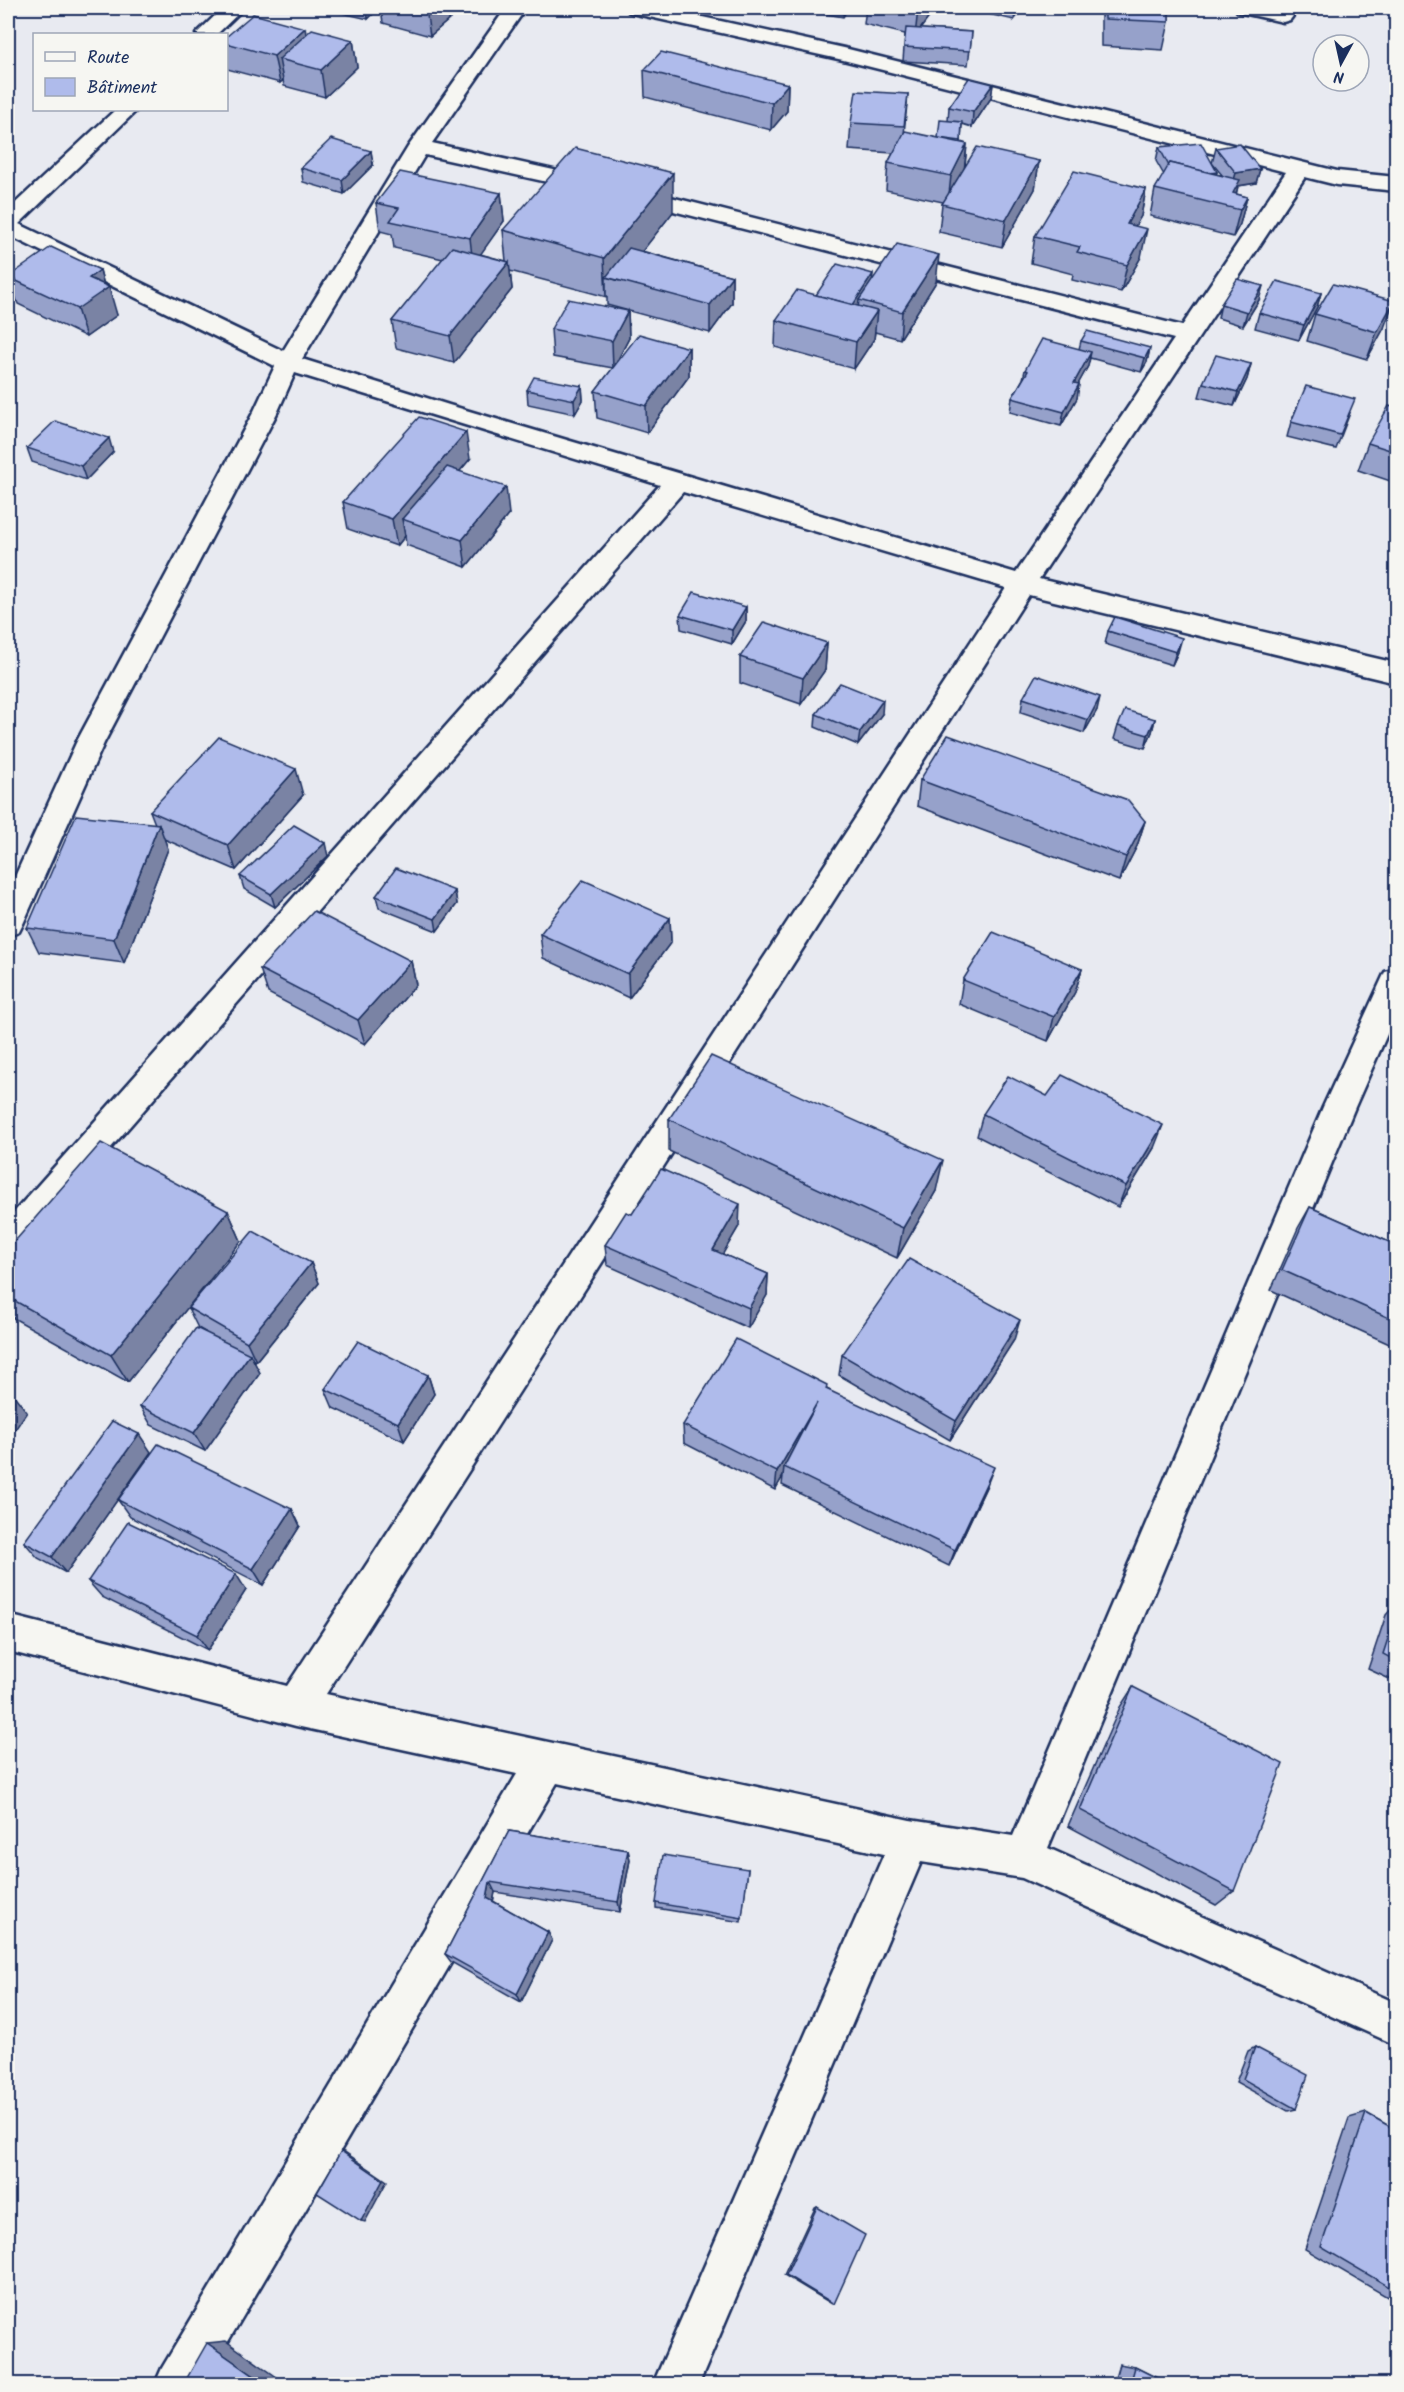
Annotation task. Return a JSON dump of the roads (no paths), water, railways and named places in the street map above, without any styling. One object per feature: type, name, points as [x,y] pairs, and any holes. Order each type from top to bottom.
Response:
[{"type":"street","points":[[207,33],[234,8]]},
{"type":"street","points":[[8,924],[90,743],[266,411],[288,363],[419,147],[516,8]]},
{"type":"street","points":[[636,8],[844,54],[1337,178],[1396,184]]},
{"type":"street","points":[[1245,8],[1283,16]]},
{"type":"street","points":[[8,222],[125,111]]},
{"type":"street","points":[[419,147],[639,196],[1188,335]]},
{"type":"street","points":[[296,1707],[1022,584],[1299,169]]},
{"type":"street","points":[[8,227],[288,363],[1022,584],[1396,673]]},
{"type":"street","points":[[8,1242],[677,482]]},
{"type":"street","points":[[1024,1858],[1339,1107],[1396,981]]},
{"type":"street","points":[[8,1633],[296,1707],[910,1840],[1024,1858],[1396,2024]]},
{"type":"street","points":[[178,2385],[547,1762]]},
{"type":"street","points":[[676,2385],[910,1840]]}]
